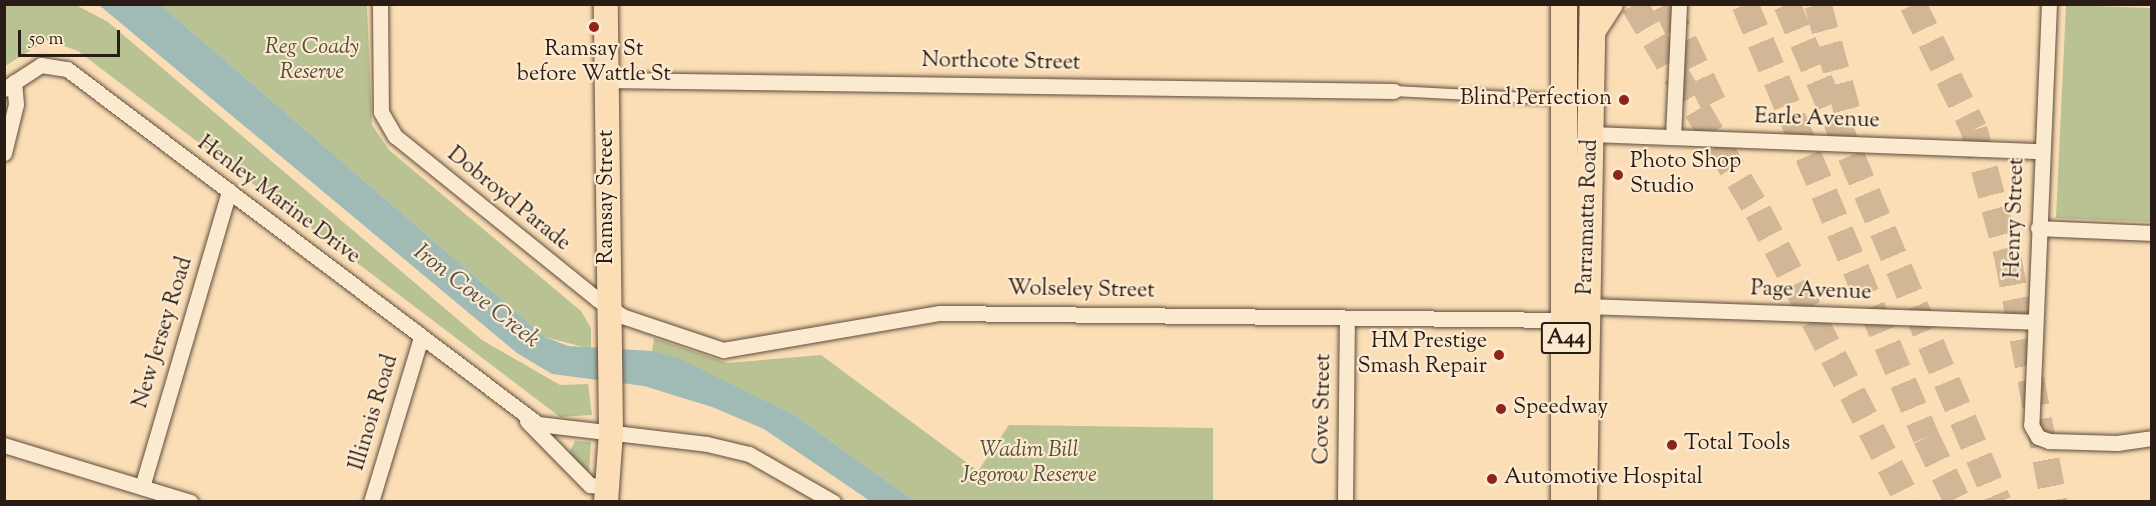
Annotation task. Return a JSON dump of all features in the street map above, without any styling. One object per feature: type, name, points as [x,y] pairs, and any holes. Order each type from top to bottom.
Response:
[{"type":"highway","name":"Parramatta Road","points":[[1564,4],[1562,30],[1584,501]]},
{"type":"highway","points":[[1562,30],[1580,4]]},
{"type":"highway","name":"Parramatta Road","points":[[1564,501],[1576,313],[1592,135],[1593,4]]},
{"type":"main road","name":"Ramsay Street","points":[[606,4],[611,433],[607,494]]},
{"type":"main road","points":[[1593,32],[1611,4]]},
{"type":"street","name":"Dobroyd Parade","points":[[380,4],[384,123],[608,306]]},
{"type":"street","points":[[1673,138],[1679,4]]},
{"type":"street","name":"Henry Street","points":[[2049,4],[2034,322],[2034,433],[2049,441],[2117,443],[2151,438]]},
{"type":"street","name":"Henley Marine Drive","points":[[9,85],[41,65],[55,63],[229,191],[519,413],[590,485],[607,494]]},
{"type":"street","name":"Northcote Street","points":[[607,80],[1394,92]]},
{"type":"street","points":[[4,153],[16,104],[9,85]]},
{"type":"street","points":[[1394,92],[1547,99]]},
{"type":"street","name":"Earle Avenue","points":[[1592,135],[2041,151]]},
{"type":"street","name":"New Jersey Road","points":[[142,486],[229,191]]},
{"type":"street","points":[[2038,228],[2151,233]]},
{"type":"street","name":"Wolseley Street","points":[[608,306],[730,351],[940,313],[1347,318],[1576,313]]},
{"type":"street","name":"Page Avenue","points":[[1576,313],[2034,322]]},
{"type":"street","name":"Cove Street","points":[[1346,501],[1347,318]]},
{"type":"street","name":"Illinois Road","points":[[371,501],[420,337]]},
{"type":"street","name":"Henley Marine Drive","points":[[519,413],[551,428],[611,433],[749,454],[833,501]]},
{"type":"street","points":[[4,445],[191,501]]},
{"type":"green space","points":[[5,4],[76,5],[108,22],[482,340],[560,385],[588,384],[592,415],[560,417],[78,51],[47,40],[5,66]]},
{"type":"green space","name":"Reg Coady Reserve","points":[[161,5],[367,5],[372,125],[389,150],[581,311],[591,328],[591,349],[545,337]]},
{"type":"green space","points":[[2066,5],[2151,8],[2151,222],[2056,218]]},
{"type":"green space","name":"Wadim Bill Jegorow Reserve","points":[[654,338],[728,363],[821,355],[978,471],[1009,425],[1213,428],[1213,501],[915,501],[794,415],[652,351]]},
{"type":"green space","points":[[575,441],[591,442],[589,472],[568,455]]},
{"type":"water","name":"Iron Cove Creek","points":[[99,5],[161,5],[545,337],[568,346],[652,351],[680,359],[794,415],[915,501],[870,501],[764,429],[712,407],[644,386],[552,374],[517,353]]},
{"type":"tunnel","points":[[1634,4],[1758,211],[1909,502]]},
{"type":"tunnel","points":[[1666,4],[1713,102]]},
{"type":"tunnel","points":[[1745,4],[1926,437],[1958,502]]},
{"type":"tunnel","points":[[1787,4],[1998,502]]},
{"type":"tunnel","points":[[1818,4],[1852,128]]},
{"type":"tunnel","points":[[1913,4],[1974,129],[2008,258],[2054,502]]},
{"type":"place","name":"Ramsay St before Wattle St","points":[[594,27]]},
{"type":"place","name":"Blind Perfection","points":[[1624,100]]},
{"type":"place","name":"Photo Shop Studio","points":[[1618,175]]},
{"type":"place","name":"HM Prestige Smash Repair","points":[[1499,355]]},
{"type":"place","name":"Speedway","points":[[1501,409]]},
{"type":"place","name":"Total Tools","points":[[1672,445]]},
{"type":"place","name":"Automotive Hospital","points":[[1492,479]]}]
